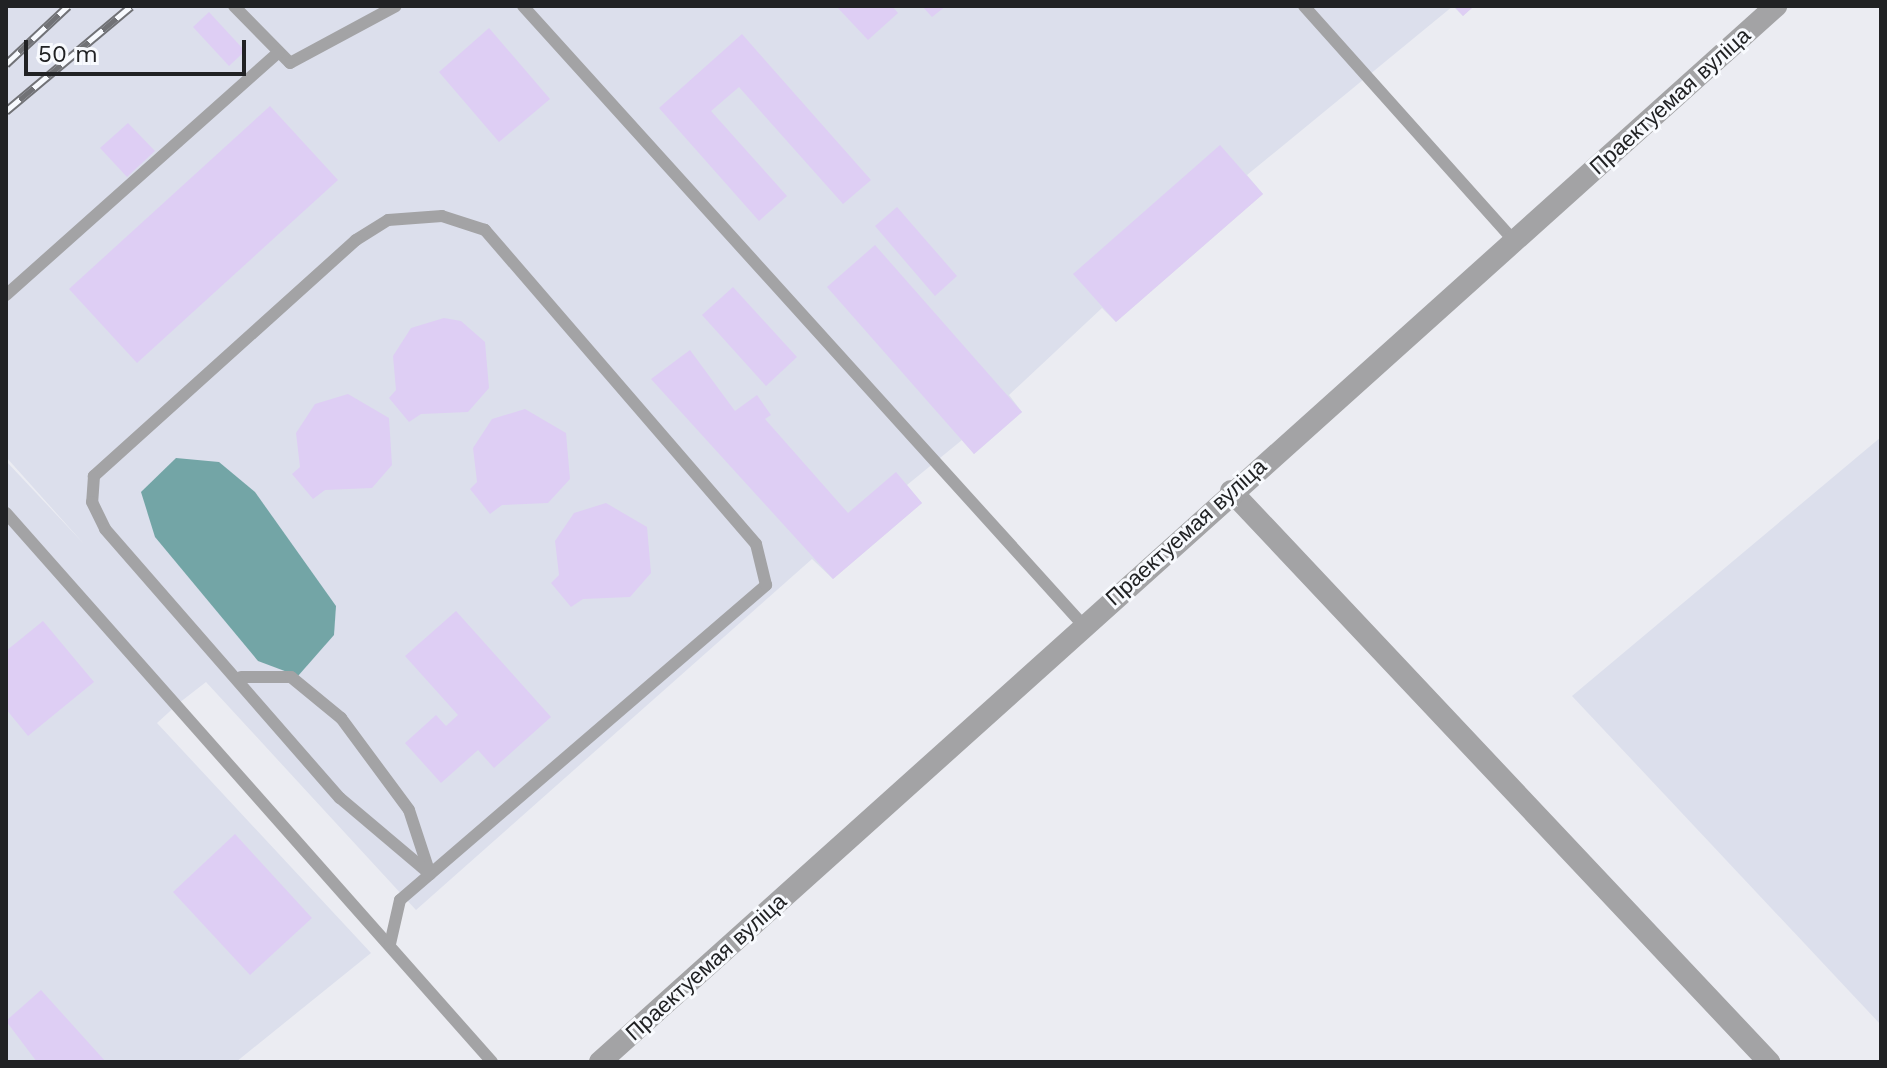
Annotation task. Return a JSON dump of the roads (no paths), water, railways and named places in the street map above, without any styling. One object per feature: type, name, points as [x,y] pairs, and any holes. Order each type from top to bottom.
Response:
[{"type":"street","name":"Праектуемая вуліца","points":[[600,1062],[1231,491],[1776,6]]},
{"type":"street","points":[[1231,491],[1769,1062]]},
{"type":"lane","points":[[234,6],[290,63],[396,6]]},
{"type":"lane","points":[[523,6],[1083,625]]},
{"type":"lane","points":[[1304,6],[1512,239]]},
{"type":"lane","points":[[6,295],[279,52]]},
{"type":"lane","points":[[390,944],[400,900],[766,585],[756,544],[485,230],[442,216],[388,220],[94,476],[92,502],[105,529],[241,677],[340,798],[430,874]]},
{"type":"lane","points":[[6,513],[492,1062]]},
{"type":"lane","points":[[241,677],[291,677],[341,718],[409,810],[430,874]]},
{"type":"water","points":[[176,458],[219,462],[255,492],[336,606],[334,635],[298,676],[258,661],[155,537],[141,492]]},
{"type":"railway","points":[[6,64],[68,6]]},
{"type":"railway","points":[[6,111],[131,6]]}]
